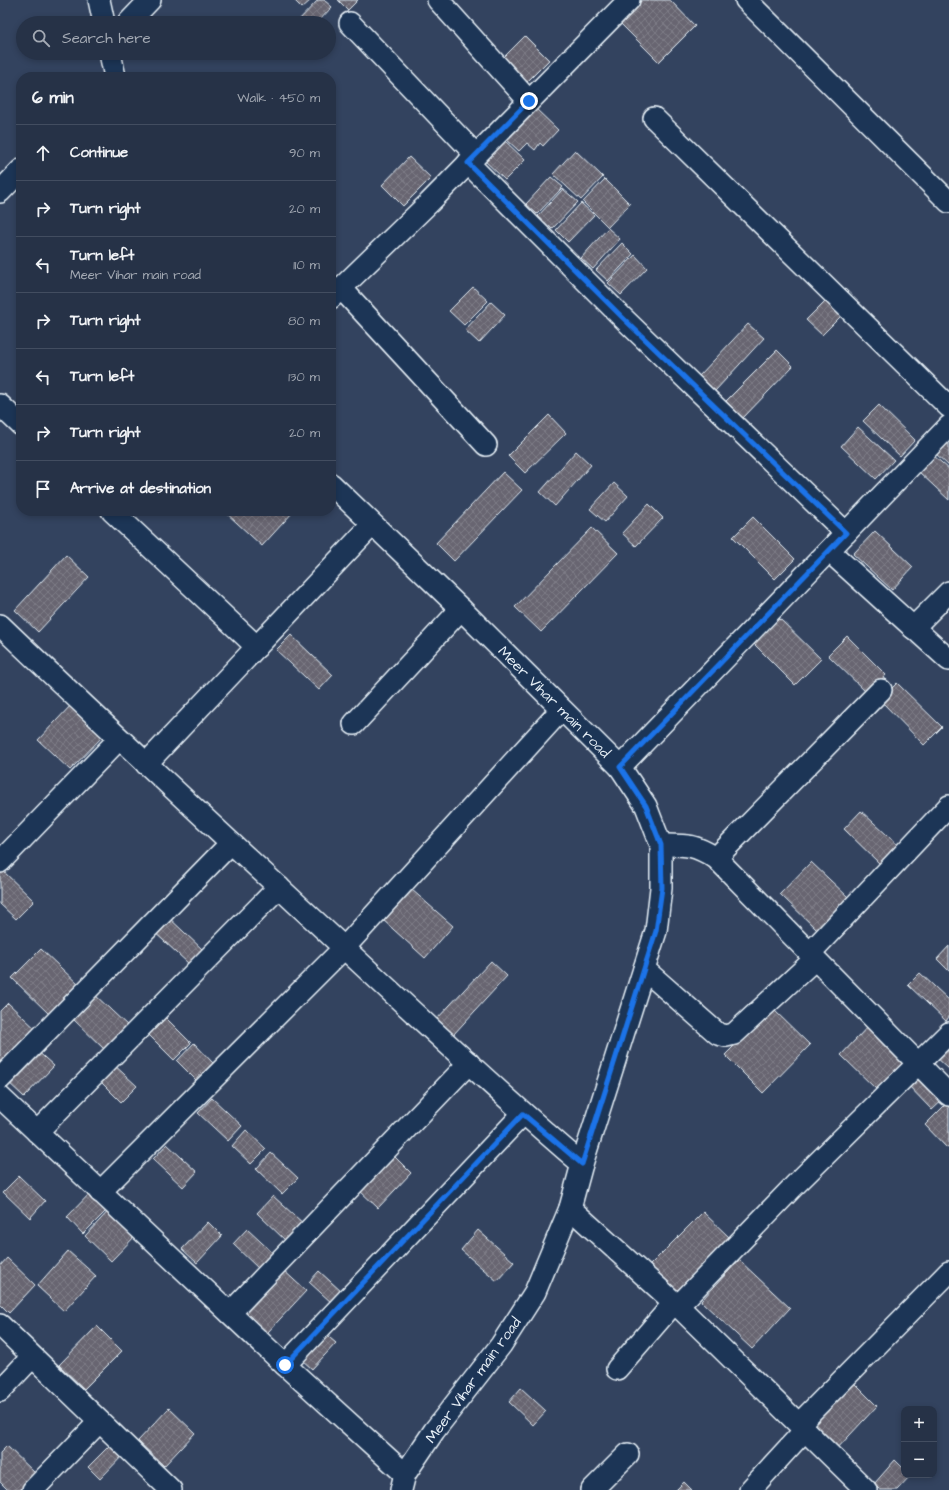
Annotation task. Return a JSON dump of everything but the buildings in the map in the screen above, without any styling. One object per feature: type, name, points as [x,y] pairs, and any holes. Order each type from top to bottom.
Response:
[{"type":"street","points":[[99,0],[102,16]]},
{"type":"street","points":[[135,16],[150,0]]},
{"type":"street","points":[[438,0],[529,101]]},
{"type":"street","points":[[746,0],[949,202]]},
{"type":"street","points":[[486,445],[336,293],[529,101],[618,4]]},
{"type":"street","points":[[350,23],[472,159],[622,317],[846,533]]},
{"type":"street","points":[[111,60],[113,72]]},
{"type":"street","points":[[654,118],[949,408]]},
{"type":"street","points":[[0,192],[16,175]]},
{"type":"street","points":[[620,767],[949,426]]},
{"type":"street","name":"Meer Vihar main road","points":[[336,489],[461,609],[560,710],[620,767],[646,806],[661,845],[662,888],[656,931],[582,1164],[570,1208],[535,1292],[502,1345],[434,1431],[403,1482]]},
{"type":"street","points":[[117,516],[257,647]]},
{"type":"street","points":[[146,764],[372,525]]},
{"type":"street","points":[[829,551],[949,660]]},
{"type":"street","points":[[913,628],[949,592]]},
{"type":"street","points":[[354,724],[461,609]]},
{"type":"street","points":[[1,628],[523,1114],[582,1164]]},
{"type":"street","points":[[716,858],[881,690]]},
{"type":"street","points":[[100,1192],[344,948],[560,710]]},
{"type":"street","points":[[0,862],[119,739]]},
{"type":"street","points":[[644,970],[718,1034],[726,1036],[734,1034],[812,956],[949,806]]},
{"type":"street","points":[[0,1079],[232,843]]},
{"type":"street","points":[[661,845],[688,845],[703,850],[716,858],[949,1095]]},
{"type":"street","points":[[37,1132],[279,887]]},
{"type":"street","points":[[617,1369],[676,1304],[949,1033]]},
{"type":"street","points":[[230,1314],[469,1064]]},
{"type":"street","points":[[0,1097],[285,1365],[403,1482]]},
{"type":"street","points":[[285,1365],[523,1114]]},
{"type":"street","points":[[570,1208],[676,1304],[866,1490]]},
{"type":"street","points":[[750,1490],[802,1427],[949,1272]]},
{"type":"street","points":[[0,1325],[99,1422],[162,1487]]},
{"type":"street","points":[[0,1391],[32,1357]]},
{"type":"street","points":[[33,1490],[99,1422]]},
{"type":"street","points":[[592,1490],[628,1454]]},
{"type":"route","points":[[285,1365],[523,1114],[582,1164],[656,931],[662,888],[661,845],[646,806],[620,767],[846,533],[622,317],[468,163],[529,101]]}]
